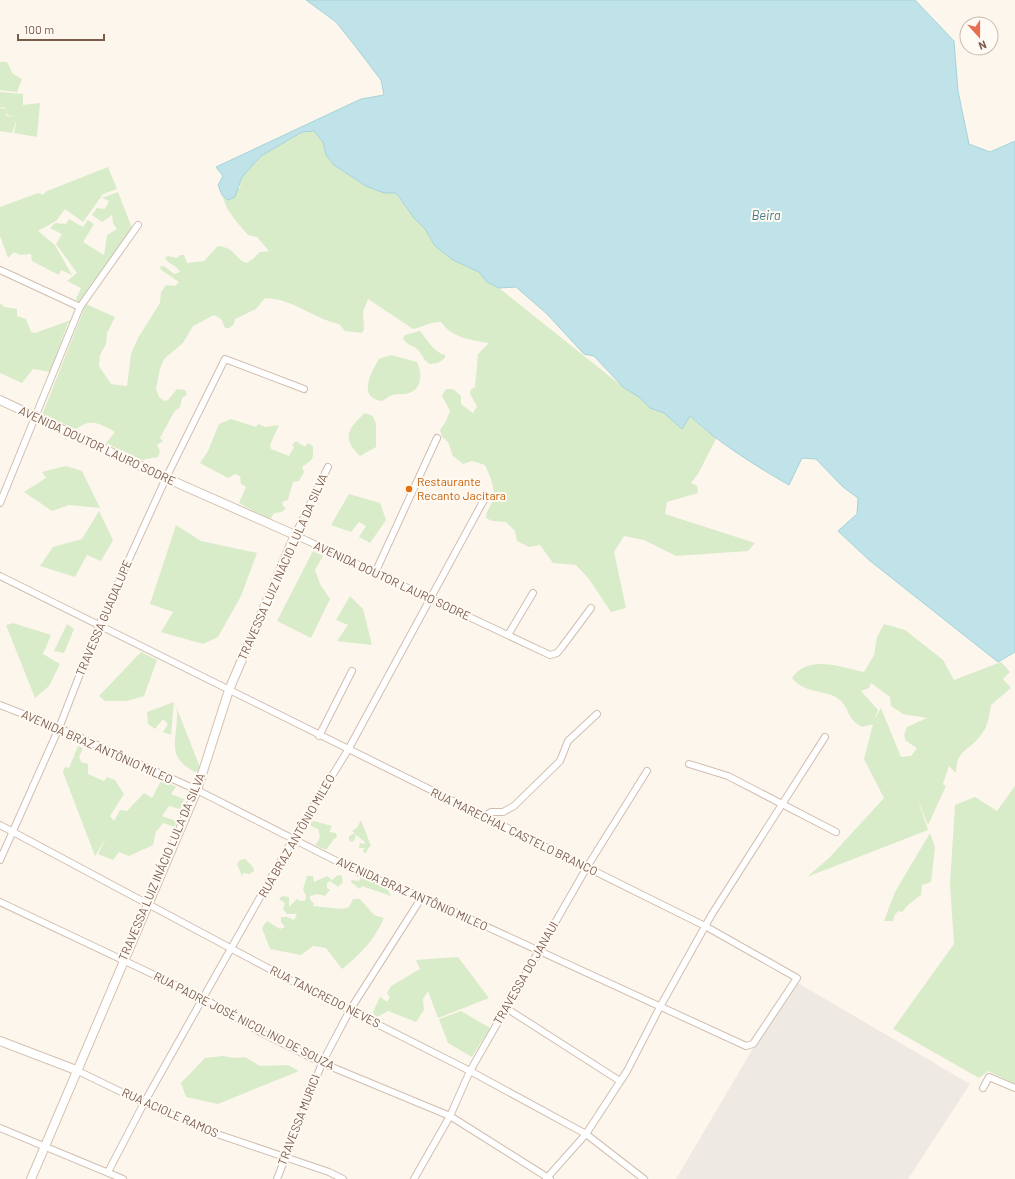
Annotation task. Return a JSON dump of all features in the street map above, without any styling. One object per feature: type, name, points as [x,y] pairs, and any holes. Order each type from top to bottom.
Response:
[{"type":"street","points":[[0,503],[80,306],[138,225]]},
{"type":"street","points":[[0,270],[80,306]]},
{"type":"street","name":"TRAVESSA GUADALUPE","points":[[0,860],[59,728],[99,625],[166,478],[225,360],[304,389]]},
{"type":"street","name":"AVENIDA DOUTOR LAURO SODRE","points":[[0,400],[166,478],[295,535],[550,655],[554,655],[562,647],[591,608]]},
{"type":"street","points":[[375,573],[438,438]]},
{"type":"street","name":"TRAVESSA LUIZ INÁCIO LULA DA SILVA","points":[[31,1179],[76,1070],[197,790],[228,690],[295,535],[328,467]]},
{"type":"street","name":"RUA BRAZ ANTÔNIO MILEO","points":[[108,1172],[144,1103],[293,839],[348,750],[485,498]]},
{"type":"street","name":"RUA MARECHAL CASTELO BRANCO","points":[[0,576],[319,736],[705,926],[797,978]]},
{"type":"street","points":[[508,635],[533,593]]},
{"type":"street","points":[[319,736],[352,671]]},
{"type":"street","name":"AVENIDA BRAZ ANTÔNIO MILEO","points":[[0,705],[59,728],[197,790],[371,878],[422,897],[604,982],[661,1005],[748,1046],[753,1044],[797,978]]},
{"type":"street","points":[[484,817],[491,812],[503,812],[514,806],[560,761],[568,741],[596,714]]},
{"type":"street","points":[[548,1178],[586,1134],[620,1081],[705,926],[781,804],[825,737]]},
{"type":"street","points":[[689,764],[728,776],[836,832]]},
{"type":"street","name":"TRAVESSA DO JANAUI","points":[[414,1179],[450,1116],[470,1071],[587,867],[647,771]]},
{"type":"street","name":"RUA TANCREDO NEVES","points":[[0,825],[350,1010],[470,1071],[586,1134],[644,1179]]},
{"type":"street","name":"TRAVESSA MURICI","points":[[277,1179],[322,1062],[350,1010],[422,897]]},
{"type":"street","name":"RUA PADRE JOSÉ NICOLINO DE SOUZA","points":[[0,902],[203,998],[262,1033],[322,1062],[450,1116],[548,1178]]},
{"type":"street","points":[[506,1008],[620,1081]]},
{"type":"street","name":"RUA ACIOLE RAMOS","points":[[0,1041],[76,1070],[144,1103],[217,1134],[329,1172],[343,1179]]},
{"type":"street","points":[[983,1088],[989,1077],[1015,1088]]},
{"type":"street","points":[[0,1128],[123,1179]]},
{"type":"shaded area","points":[[798,983],[970,1084],[908,1179],[676,1179],[755,1045]]},
{"type":"green space","points":[[0,62],[7,62],[13,74],[22,79],[17,92],[0,90]]},
{"type":"green space","points":[[0,92],[23,94],[23,105],[40,103],[37,137],[14,133],[17,118],[12,133],[0,131],[0,108],[6,109],[6,116],[17,117],[7,115],[6,108],[0,107]]},
{"type":"green space","points":[[314,131],[323,142],[326,155],[334,165],[366,186],[384,193],[395,193],[414,218],[425,229],[435,246],[453,260],[479,272],[487,282],[499,288],[623,387],[639,397],[650,408],[664,413],[682,429],[689,416],[704,429],[717,437],[698,474],[691,483],[697,486],[698,493],[667,502],[665,514],[755,543],[748,551],[676,556],[644,540],[624,536],[614,552],[626,608],[611,612],[589,579],[576,565],[553,563],[540,545],[529,547],[517,541],[515,531],[506,522],[492,521],[486,518],[487,512],[494,497],[494,489],[485,465],[472,461],[463,464],[453,456],[448,442],[442,437],[440,430],[450,411],[442,396],[446,389],[453,389],[461,396],[461,404],[473,413],[477,406],[470,394],[471,389],[475,387],[478,354],[489,343],[456,335],[441,322],[434,322],[413,329],[368,299],[363,312],[364,329],[362,333],[345,331],[339,324],[320,318],[294,305],[275,299],[265,298],[256,309],[235,319],[234,324],[229,328],[225,328],[221,319],[214,315],[193,326],[183,343],[164,359],[160,369],[156,388],[159,397],[164,401],[168,400],[177,389],[185,390],[187,394],[182,398],[180,407],[174,412],[160,438],[163,441],[157,445],[160,451],[158,457],[142,460],[106,443],[115,432],[100,424],[86,424],[76,429],[42,415],[86,304],[115,317],[107,333],[106,344],[100,355],[99,366],[111,384],[127,386],[131,354],[138,338],[160,303],[161,292],[166,285],[175,286],[179,282],[160,269],[161,266],[164,266],[174,274],[180,272],[165,258],[168,256],[177,258],[180,255],[184,255],[187,263],[204,261],[218,246],[232,251],[239,259],[246,263],[260,252],[269,251],[257,237],[248,235],[235,220],[227,208],[222,195],[228,200],[240,187],[242,177],[261,156],[302,132]]},
{"type":"green space","points":[[108,167],[117,189],[103,194],[83,222],[65,209],[56,221],[38,231],[55,245],[72,275],[61,270],[59,275],[32,261],[31,254],[20,255],[14,252],[8,258],[0,236],[0,207],[38,193],[43,195],[47,191]]},
{"type":"green space","points":[[118,192],[132,228],[79,303],[76,299],[81,288],[67,281],[77,273],[56,244],[62,234],[50,228],[55,223],[66,224],[69,219],[83,227],[88,220],[94,224],[83,242],[104,255],[107,235],[117,229],[113,223],[112,215],[102,222],[92,215],[97,208],[105,209],[109,201],[102,198]]},
{"type":"green space","points":[[0,303],[4,307],[17,309],[17,316],[26,319],[31,332],[35,333],[71,320],[71,322],[68,323],[50,372],[33,369],[22,383],[0,373]]},
{"type":"green space","points":[[420,331],[437,351],[445,355],[445,358],[438,363],[430,364],[416,348],[406,342],[403,338],[405,335]]},
{"type":"green space","points":[[391,355],[417,362],[420,371],[419,384],[414,391],[409,393],[392,395],[382,401],[374,399],[368,390],[370,377],[379,359]]},
{"type":"green space","points":[[365,413],[373,416],[376,424],[376,447],[360,456],[350,444],[349,433],[354,424]]},
{"type":"green space","points":[[231,419],[256,427],[258,424],[265,427],[279,425],[270,445],[271,449],[289,456],[294,447],[292,445],[296,441],[305,447],[308,443],[313,446],[312,459],[302,467],[304,472],[299,481],[293,482],[288,500],[282,502],[283,506],[286,508],[282,512],[274,513],[270,520],[239,503],[246,487],[241,484],[240,476],[235,474],[228,478],[200,463],[208,451],[219,424]]},
{"type":"green space","points":[[66,466],[82,471],[100,508],[69,505],[52,511],[24,492],[46,478],[42,472]]},
{"type":"green space","points":[[349,494],[380,503],[386,520],[370,543],[359,537],[366,526],[359,522],[351,532],[331,525]]},
{"type":"green space","points":[[99,511],[113,540],[101,561],[87,555],[75,577],[40,566],[53,547],[82,539]]},
{"type":"green space","points":[[176,525],[201,541],[257,553],[241,596],[218,637],[203,644],[161,632],[173,612],[150,604]]},
{"type":"green space","points":[[313,551],[323,556],[315,570],[320,584],[330,599],[311,638],[277,621]]},
{"type":"green space","points":[[350,596],[363,609],[372,645],[337,641],[348,625],[336,620]]},
{"type":"green space","points":[[13,623],[51,635],[43,654],[60,664],[49,686],[35,698],[6,625]]},
{"type":"green space","points":[[67,624],[74,629],[64,653],[54,651]]},
{"type":"green space","points":[[884,624],[905,630],[943,660],[954,680],[1001,662],[1010,672],[1003,679],[1011,688],[991,705],[987,725],[976,741],[964,751],[958,759],[956,773],[949,766],[943,784],[946,786],[928,825],[918,800],[928,830],[807,877],[829,858],[884,798],[864,759],[873,724],[862,727],[853,721],[840,700],[829,694],[810,690],[792,678],[807,666],[815,664],[835,665],[864,672],[874,655],[877,637]],"holes":[[[871,683],[890,697],[891,706],[903,714],[927,718],[907,727],[904,735],[906,741],[917,748],[911,756],[901,757],[881,708],[874,720],[878,710],[861,691],[869,688]]]},
{"type":"green space","points":[[141,652],[157,660],[144,696],[127,701],[105,701],[99,696]]},
{"type":"green space","points":[[174,701],[201,770],[195,772],[180,761],[177,755],[175,742],[177,713]]},
{"type":"green space","points":[[174,702],[171,735],[163,732],[168,724],[163,719],[155,729],[148,724],[147,712]]},
{"type":"green space","points":[[78,746],[83,748],[79,757],[81,762],[88,764],[88,774],[104,781],[107,777],[115,780],[124,794],[110,816],[114,821],[120,810],[127,811],[144,793],[152,798],[162,779],[176,787],[171,794],[184,799],[180,809],[169,806],[162,816],[176,821],[175,827],[163,823],[156,832],[153,845],[129,856],[119,852],[113,860],[98,854],[107,836],[95,856],[63,772],[65,767],[69,768]]},
{"type":"green space","points":[[1015,786],[1015,1084],[988,1071],[979,1078],[893,1029],[954,944],[950,884],[955,805],[975,797],[997,811]]},
{"type":"green space","points":[[361,820],[371,846],[366,853],[363,852],[364,848],[359,848],[360,843],[365,844],[365,842],[356,835],[354,841],[351,842],[349,840],[349,836],[355,833],[352,831],[357,828]]},
{"type":"green space","points":[[314,821],[332,826],[329,832],[336,833],[337,837],[326,850],[315,845],[320,836],[318,829],[311,826],[311,822]]},
{"type":"green space","points":[[930,833],[935,847],[931,882],[922,885],[921,895],[909,904],[902,912],[899,911],[895,914],[893,921],[884,921],[895,892]]},
{"type":"green space","points":[[245,859],[253,867],[254,871],[249,874],[244,873],[242,876],[237,864],[240,860]]},
{"type":"green space","points":[[338,875],[342,876],[343,882],[338,887],[330,881],[327,883],[327,888],[330,890],[325,896],[318,894],[310,896],[310,899],[314,904],[313,906],[342,909],[349,907],[353,899],[360,899],[374,915],[384,918],[372,940],[361,952],[342,969],[326,948],[313,946],[301,955],[270,949],[262,928],[267,921],[280,929],[285,927],[281,922],[281,917],[287,917],[294,920],[297,914],[287,914],[283,909],[285,903],[279,899],[282,896],[289,897],[289,907],[297,899],[300,901],[305,901],[306,896],[303,889],[307,876],[313,876],[314,882],[327,876],[332,880]]},
{"type":"green space","points":[[361,877],[367,878],[388,890],[391,896],[362,886],[360,889],[352,883],[351,880],[359,881]]},
{"type":"green space","points":[[458,957],[489,998],[438,1018],[428,991],[423,999],[424,1010],[416,1022],[388,1011],[375,1018],[373,1012],[380,997],[387,1002],[390,997],[387,993],[391,986],[420,969],[416,960]]},
{"type":"green space","points":[[461,1011],[490,1028],[472,1057],[448,1043],[439,1019]]},
{"type":"green space","points":[[223,1056],[234,1058],[245,1057],[260,1066],[288,1065],[299,1071],[218,1104],[186,1097],[181,1083],[205,1058]]},
{"type":"water","name":"Beira","points":[[306,0],[915,0],[954,41],[958,91],[969,144],[990,152],[1015,141],[1015,652],[998,662],[869,560],[838,531],[857,514],[858,498],[843,487],[816,459],[802,458],[789,485],[737,453],[690,416],[682,429],[664,413],[650,408],[639,397],[623,387],[594,356],[584,354],[547,314],[516,287],[499,288],[487,282],[479,272],[453,260],[435,246],[425,229],[414,218],[396,193],[384,193],[366,186],[334,165],[326,155],[323,142],[314,131],[302,132],[261,156],[242,177],[235,197],[228,200],[222,195],[218,185],[223,176],[216,167],[361,99],[384,95],[381,80],[336,22]]},
{"type":"place","name":"Restaurante Recanto Jacitara","points":[[409,489]]}]
